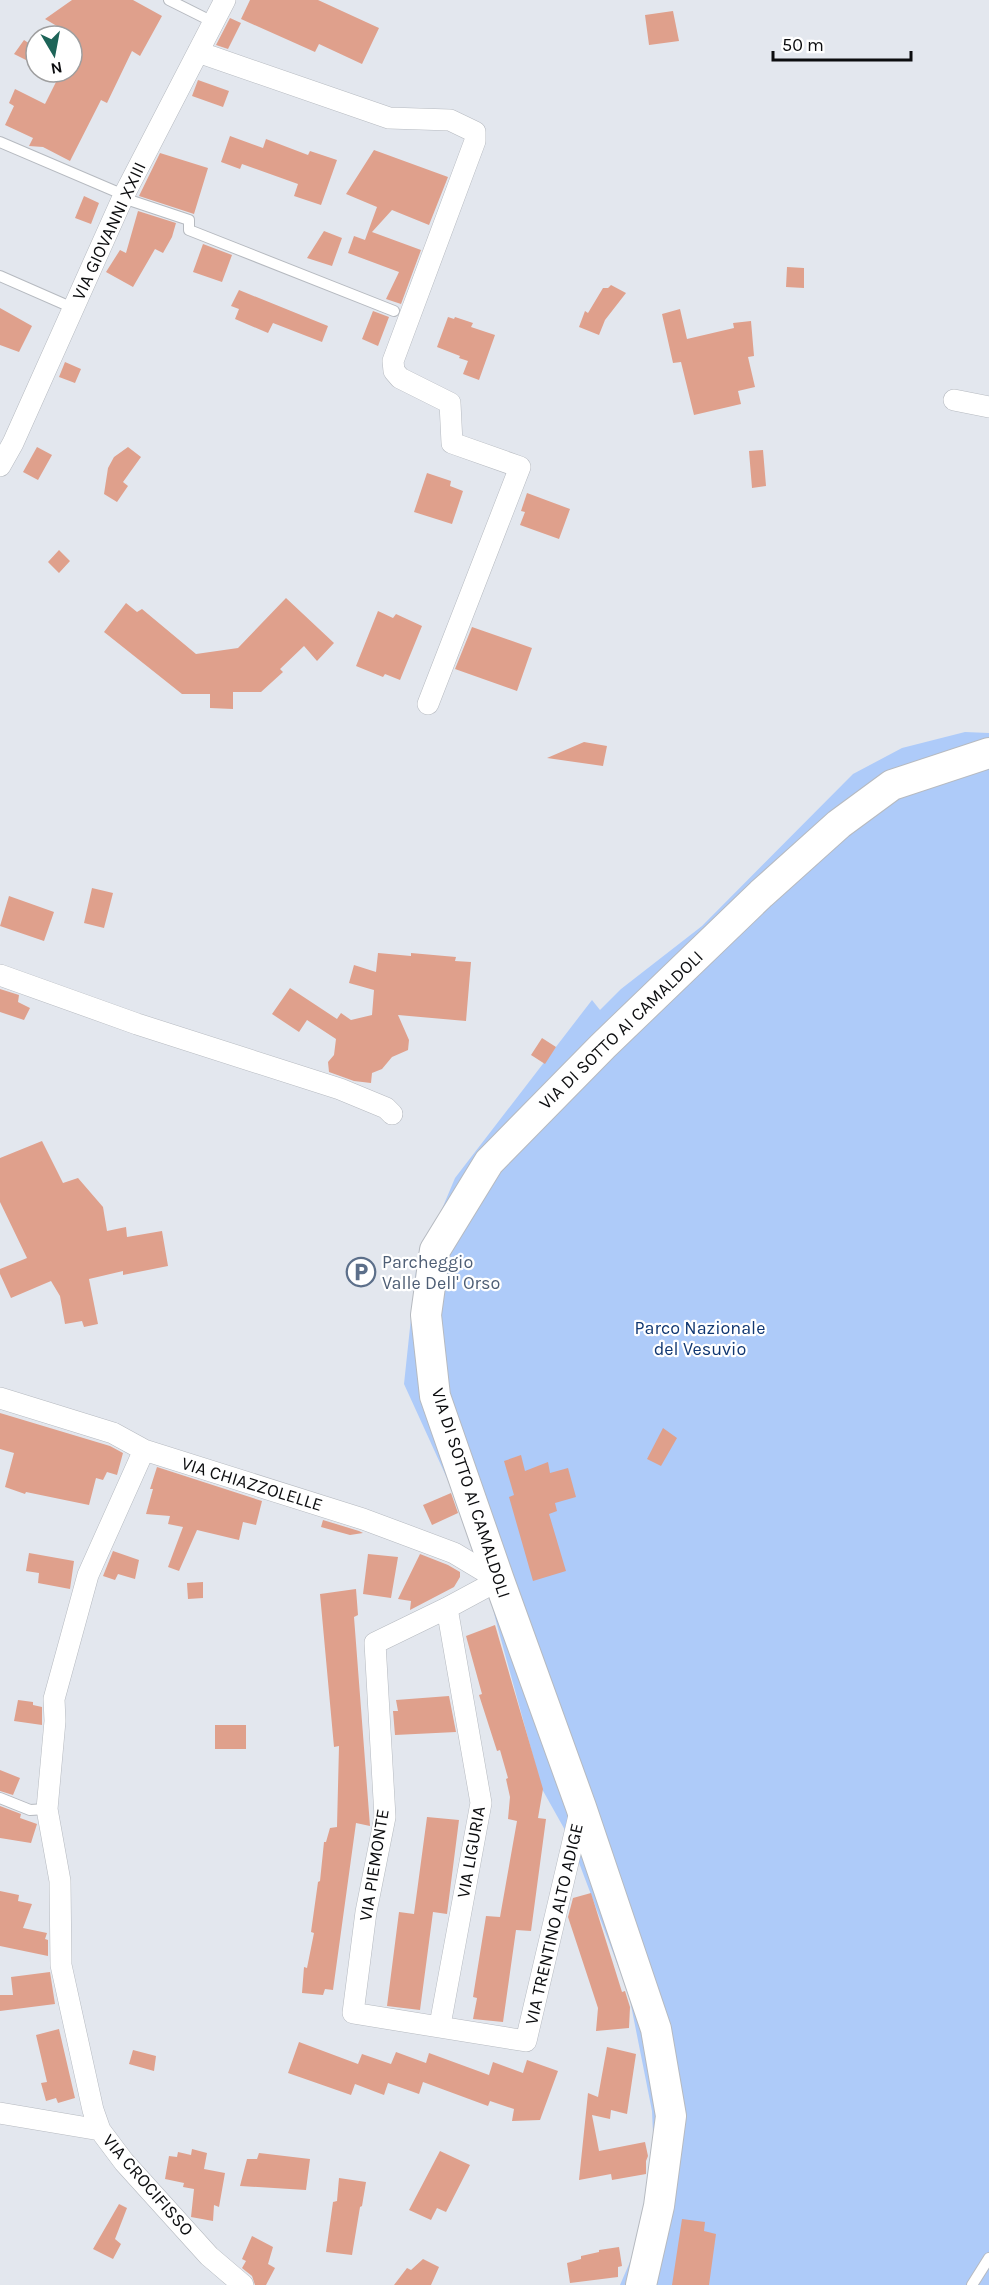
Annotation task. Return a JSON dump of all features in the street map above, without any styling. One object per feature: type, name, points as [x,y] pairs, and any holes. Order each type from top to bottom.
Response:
[{"type":"street","name":"VIA GIOVANNI XXIII","points":[[0,466],[13,443],[123,196],[225,0]]},
{"type":"street","points":[[198,52],[389,118],[450,120],[475,132],[475,141],[393,361],[394,371],[400,378],[450,403],[452,443],[520,467],[428,704]]},
{"type":"street","points":[[954,400],[989,407]]},
{"type":"street","name":"VIA DI SOTTO AI CAMALDOLI","points":[[641,2285],[659,2206],[671,2116],[656,2029],[581,1807],[435,1396],[426,1315],[435,1250],[489,1162],[603,1046],[761,894],[839,824],[892,785],[989,753]]},
{"type":"street","points":[[0,975],[137,1024],[340,1089],[386,1108],[392,1114]]},
{"type":"street","name":"VIA CHIAZZOLELLE","points":[[0,1398],[113,1433],[144,1450],[363,1519],[454,1552],[499,1580]]},
{"type":"street","points":[[100,2130],[93,2110],[61,1965],[60,1881],[47,1809],[55,1721],[54,1699],[88,1575],[144,1450]]},
{"type":"street","name":"VIA PIEMONTE","points":[[499,1580],[375,1643],[385,1817],[366,1912],[353,2013],[440,2025],[526,2041]]},
{"type":"street","name":"VIA LIGURIA","points":[[440,2025],[481,1803],[447,1608]]},
{"type":"street","name":"VIA TRENTINO ALTO ADIGE","points":[[526,2041],[581,1807]]},
{"type":"street","name":"VIA CROCIFISSO","points":[[0,2113],[100,2130],[124,2162],[209,2256],[243,2285]]},
{"type":"lane","points":[[169,0],[213,22]]},
{"type":"lane","points":[[0,142],[123,196],[189,220],[189,230],[394,311]]},
{"type":"lane","points":[[0,276],[74,308]]},
{"type":"lane","points":[[0,1798],[30,1810],[47,1809]]},
{"type":"lane","points":[[972,2285],[989,2258]]},
{"type":"green space","name":"Parco Nazionale del Vesuvio","points":[[965,732],[989,733],[989,2285],[620,2285],[639,2241],[655,2178],[652,2111],[629,1995],[570,1839],[542,1789],[477,1544],[404,1384],[416,1271],[455,1178],[592,1000],[600,1010],[621,989],[702,926],[853,774],[902,748]]},
{"type":"building","points":[[72,0],[133,0],[162,16],[140,56],[132,51],[107,103],[101,100],[70,161],[43,147],[29,146],[33,138],[5,125],[14,106],[9,103],[15,89],[45,104],[55,84],[84,84],[84,24],[53,24],[45,19]]},
{"type":"building","points":[[250,0],[318,0],[379,28],[362,64],[319,44],[315,52],[241,19]]},
{"type":"building","points":[[673,11],[679,41],[649,45],[645,15]]},
{"type":"building","points":[[230,18],[241,23],[228,49],[216,45]]},
{"type":"building","points":[[24,40],[24,59],[14,54]]},
{"type":"building","points":[[198,80],[229,91],[223,107],[192,96]]},
{"type":"building","points":[[230,136],[263,148],[266,139],[308,155],[310,151],[337,160],[321,205],[294,196],[298,184],[242,164],[240,169],[221,162]]},
{"type":"building","points":[[374,150],[448,177],[429,225],[392,210],[372,232],[421,250],[401,304],[386,299],[399,272],[348,253],[354,236],[365,240],[377,207],[346,194]]},
{"type":"building","points":[[160,153],[208,168],[194,214],[139,196]]},
{"type":"building","points":[[84,196],[99,203],[91,224],[75,218]]},
{"type":"building","points":[[138,211],[176,223],[172,237],[163,253],[155,249],[133,287],[106,272],[120,250],[126,253]]},
{"type":"building","points":[[324,231],[342,238],[332,266],[307,258]]},
{"type":"building","points":[[203,244],[232,255],[222,282],[193,272]]},
{"type":"building","points":[[787,267],[804,268],[804,288],[786,287]]},
{"type":"building","points":[[611,285],[626,293],[605,320],[599,335],[579,327],[585,311],[588,313],[603,288]]},
{"type":"building","points":[[239,290],[328,326],[322,342],[273,323],[268,333],[235,319],[239,309],[231,306]]},
{"type":"building","points":[[0,308],[32,326],[19,352],[0,345]]},
{"type":"building","points":[[680,309],[687,339],[734,328],[733,323],[751,321],[754,356],[748,357],[755,387],[738,391],[741,404],[694,415],[681,362],[673,363],[662,314]]},
{"type":"building","points":[[373,311],[389,317],[378,346],[362,339]]},
{"type":"building","points":[[448,317],[473,323],[471,327],[495,335],[479,380],[463,374],[468,361],[437,347]]},
{"type":"building","points":[[65,362],[81,369],[75,383],[59,377]]},
{"type":"building","points":[[37,447],[52,455],[38,480],[23,472]]},
{"type":"building","points":[[128,447],[141,457],[123,482],[128,486],[117,502],[104,494],[108,468],[114,457]]},
{"type":"building","points":[[763,450],[766,486],[752,488],[749,451]]},
{"type":"building","points":[[427,473],[451,481],[450,486],[463,491],[452,524],[414,512]]},
{"type":"building","points":[[527,493],[570,509],[559,539],[520,525],[525,512],[521,511]]},
{"type":"building","points":[[59,550],[70,561],[59,573],[48,562]]},
{"type":"building","points":[[286,598],[334,643],[317,661],[304,646],[280,669],[283,672],[261,692],[233,692],[233,709],[210,708],[210,694],[182,694],[104,632],[126,603],[137,612],[142,609],[196,654],[238,648]]},
{"type":"building","points":[[378,611],[393,618],[396,614],[422,626],[400,680],[385,674],[383,677],[356,666]]},
{"type":"building","points":[[472,627],[532,648],[517,691],[455,669]]},
{"type":"building","points":[[584,742],[607,746],[603,766],[547,758]]},
{"type":"building","points":[[92,888],[113,893],[104,928],[84,923]]},
{"type":"building","points":[[9,896],[54,912],[44,941],[0,926]]},
{"type":"building","points":[[378,953],[456,957],[455,961],[471,962],[466,1021],[398,1015],[409,1040],[408,1050],[392,1057],[382,1069],[372,1073],[371,1083],[354,1081],[329,1072],[328,1062],[334,1055],[336,1039],[307,1020],[299,1032],[272,1014],[290,988],[337,1019],[341,1013],[351,1020],[372,1015],[374,990],[349,983],[354,965],[376,972]]},
{"type":"building","points":[[0,989],[19,995],[18,1002],[30,1008],[24,1020],[0,1012]]},
{"type":"building","points":[[542,1038],[556,1047],[545,1064],[531,1055]]},
{"type":"building","points":[[42,1141],[63,1183],[78,1178],[103,1207],[107,1231],[126,1227],[127,1237],[162,1231],[168,1266],[123,1275],[123,1271],[89,1279],[98,1324],[84,1327],[82,1321],[65,1324],[60,1296],[51,1281],[11,1298],[0,1274],[0,1269],[27,1258],[0,1202],[0,1158]]},
{"type":"building","points":[[0,1413],[110,1446],[123,1453],[117,1475],[107,1472],[103,1480],[96,1478],[89,1505],[26,1492],[25,1494],[5,1487],[14,1453],[0,1449]]},
{"type":"building","points":[[663,1428],[677,1438],[661,1466],[647,1459]]},
{"type":"building","points":[[521,1455],[525,1471],[548,1462],[550,1473],[568,1468],[576,1497],[555,1503],[557,1511],[549,1514],[566,1571],[533,1581],[509,1497],[514,1495],[504,1461]]},
{"type":"building","points":[[157,1467],[262,1501],[256,1525],[243,1522],[239,1540],[197,1530],[179,1571],[168,1567],[183,1527],[168,1524],[170,1516],[146,1514],[153,1489],[150,1489]]},
{"type":"building","points":[[451,1493],[458,1513],[432,1525],[423,1505]]},
{"type":"building","points":[[323,1520],[363,1533],[350,1535],[321,1527]]},
{"type":"building","points":[[113,1551],[139,1560],[135,1579],[118,1574],[115,1580],[103,1576]]},
{"type":"building","points":[[29,1553],[74,1561],[70,1589],[38,1583],[39,1573],[26,1571]]},
{"type":"building","points":[[368,1554],[398,1557],[391,1598],[363,1594]]},
{"type":"building","points":[[420,1554],[448,1565],[460,1572],[460,1577],[454,1587],[410,1610],[411,1601],[398,1599]]},
{"type":"building","points":[[203,1582],[203,1598],[188,1599],[187,1583]]},
{"type":"building","points":[[356,1589],[358,1615],[354,1617],[370,1826],[356,1823],[333,1990],[325,1989],[323,1995],[302,1993],[304,1967],[307,1968],[314,1933],[311,1932],[324,1842],[326,1842],[330,1828],[337,1827],[339,1746],[334,1747],[320,1594]]},
{"type":"building","points":[[495,1625],[543,1789],[538,1818],[546,1819],[531,1931],[516,1930],[503,2022],[473,2019],[477,1998],[473,1997],[486,1916],[500,1917],[517,1821],[508,1819],[510,1797],[506,1779],[508,1778],[479,1695],[482,1694],[466,1636]]},
{"type":"building","points":[[449,1696],[456,1732],[395,1735],[393,1711],[398,1711],[396,1700]]},
{"type":"building","points":[[18,1700],[33,1702],[33,1705],[42,1707],[42,1725],[14,1721]]},
{"type":"building","points":[[215,1725],[246,1725],[246,1749],[215,1749]]},
{"type":"building","points":[[0,1770],[20,1778],[13,1795],[0,1791]]},
{"type":"building","points":[[0,1806],[21,1814],[20,1818],[37,1824],[31,1843],[0,1838]]},
{"type":"building","points":[[427,1817],[459,1820],[447,1914],[433,1912],[420,2010],[387,2006],[399,1912],[414,1914]]},
{"type":"building","points":[[0,1891],[19,1895],[18,1901],[32,1904],[23,1928],[47,1933],[45,1939],[48,1940],[48,1956],[0,1946]]},
{"type":"building","points":[[591,1893],[622,1992],[625,1991],[630,2007],[629,2028],[596,2031],[598,2008],[568,1917],[573,1898]]},
{"type":"building","points":[[50,1972],[55,2004],[0,2011],[0,1995],[13,1995],[11,1977]]},
{"type":"building","points":[[59,2029],[75,2098],[58,2103],[56,2098],[46,2101],[41,2083],[47,2082],[36,2035]]},
{"type":"building","points":[[299,2042],[358,2064],[362,2054],[391,2064],[396,2052],[426,2063],[429,2053],[489,2075],[493,2062],[523,2073],[527,2060],[558,2071],[540,2120],[512,2121],[514,2109],[490,2101],[488,2106],[423,2082],[419,2094],[388,2083],[384,2095],[355,2084],[351,2095],[288,2073]]},
{"type":"building","points":[[607,2047],[636,2054],[627,2114],[611,2110],[610,2119],[592,2115],[599,2151],[645,2142],[648,2156],[646,2174],[612,2180],[611,2174],[579,2180],[588,2093],[598,2097]]},
{"type":"building","points":[[133,2050],[156,2056],[154,2071],[129,2064]]},
{"type":"building","points":[[192,2149],[207,2153],[204,2169],[225,2173],[219,2207],[214,2205],[213,2221],[191,2217],[194,2189],[183,2187],[184,2183],[165,2179],[169,2156],[177,2157],[178,2152],[191,2155]]},
{"type":"building","points":[[440,2151],[470,2165],[446,2212],[437,2208],[431,2220],[409,2210]]},
{"type":"building","points":[[259,2153],[310,2159],[306,2190],[240,2186],[247,2159],[257,2159]]},
{"type":"building","points":[[339,2178],[366,2182],[352,2255],[326,2252],[333,2202],[337,2201]]},
{"type":"building","points":[[119,2204],[127,2208],[115,2239],[121,2244],[113,2259],[93,2249]]},
{"type":"building","points":[[682,2219],[705,2222],[704,2231],[716,2234],[709,2285],[672,2285]]},
{"type":"building","points":[[252,2236],[273,2247],[268,2264],[275,2268],[266,2285],[255,2285],[252,2276],[242,2268],[246,2261],[242,2259]]},
{"type":"building","points":[[619,2247],[622,2266],[618,2267],[618,2277],[570,2283],[567,2263],[581,2259],[581,2256],[599,2252],[599,2250]]},
{"type":"building","points":[[423,2259],[439,2267],[431,2285],[394,2285],[407,2268],[411,2270]]},
{"type":"place","name":"Parcheggio Valle Dell' Orso","points":[[361,1272]]}]
